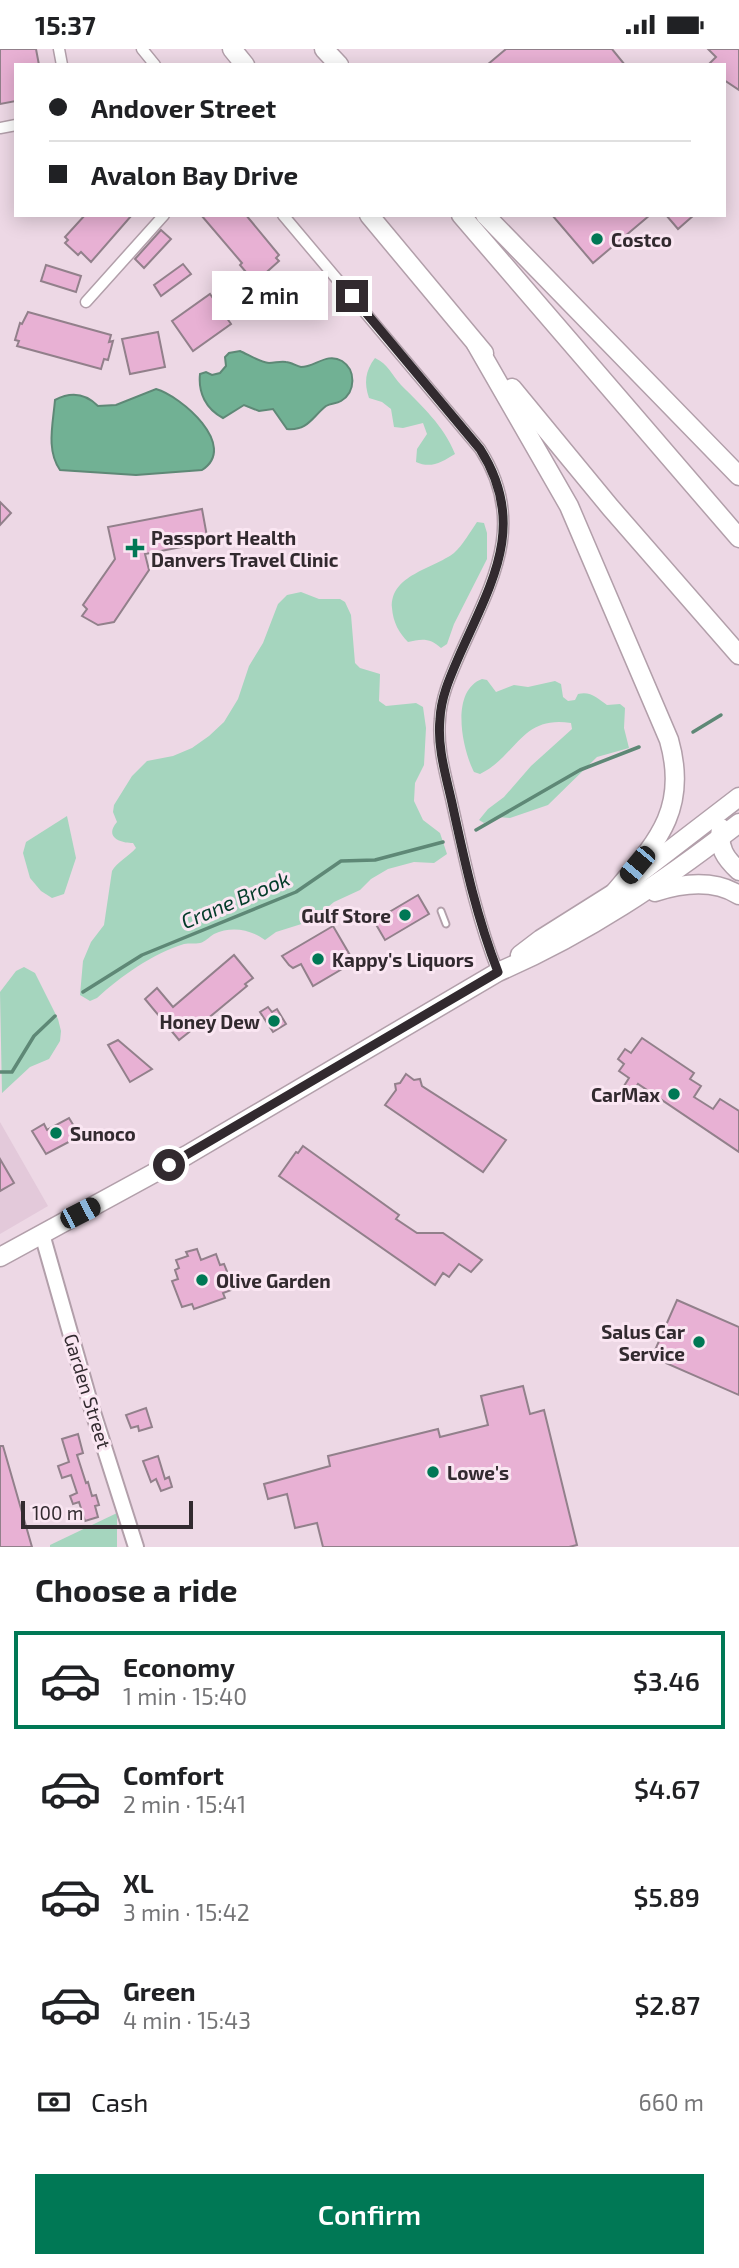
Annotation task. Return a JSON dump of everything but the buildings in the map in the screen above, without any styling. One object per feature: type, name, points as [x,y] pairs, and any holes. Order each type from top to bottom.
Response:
[{"type":"highway","points":[[232,49],[243,63]]},
{"type":"highway","points":[[322,49],[337,63]]},
{"type":"highway","points":[[371,217],[610,507],[739,655]]},
{"type":"highway","points":[[463,217],[739,538]]},
{"type":"highway","points":[[487,217],[739,476]]},
{"type":"highway","points":[[476,344],[569,506],[664,728],[673,756],[676,787],[668,819],[650,850],[614,893]]},
{"type":"highway","points":[[498,972],[541,939],[614,893],[738,797]]},
{"type":"highway","points":[[738,797],[721,827],[719,839],[722,853],[739,871]]},
{"type":"highway","points":[[0,1257],[187,1155],[498,972],[569,939],[638,898],[739,823]]},
{"type":"highway","points":[[638,898],[676,885],[691,884],[718,886],[739,895]]},
{"type":"main road","name":"Garden Street","points":[[42,1234],[91,1406],[136,1547]]},
{"type":"street","points":[[142,49],[153,63]]},
{"type":"street","points":[[86,302],[162,217]]},
{"type":"street","points":[[285,217],[480,449],[500,487],[504,508],[502,548],[490,587],[442,701],[439,733],[474,906],[498,972]]},
{"type":"lane","points":[[441,911],[446,924]]},
{"type":"shaded area","points":[[240,351],[269,363],[288,362],[301,367],[326,359],[337,359],[350,370],[352,387],[341,401],[326,406],[300,428],[287,429],[273,409],[259,411],[244,405],[223,418],[204,400],[200,388],[200,374],[220,373],[226,366],[225,357],[229,353]]},
{"type":"shaded area","points":[[375,358],[387,367],[432,417],[455,454],[432,465],[416,462],[417,449],[427,434],[423,423],[403,428],[394,427],[391,409],[382,402],[369,398],[366,377]]},
{"type":"shaded area","points":[[156,389],[191,411],[210,436],[214,448],[212,460],[202,470],[136,475],[60,470],[52,445],[55,400],[77,395],[88,398],[98,406],[116,405]]},
{"type":"shaded area","points":[[477,522],[484,523],[487,533],[487,559],[454,624],[447,644],[441,648],[429,640],[408,642],[397,627],[392,608],[393,597],[398,588],[414,574],[454,553]]},
{"type":"shaded area","points":[[301,592],[319,599],[340,599],[345,602],[351,615],[355,663],[360,668],[380,674],[379,701],[386,706],[416,703],[423,707],[426,728],[424,765],[415,783],[414,801],[423,820],[440,833],[447,854],[434,863],[414,862],[388,869],[371,879],[360,890],[334,902],[311,921],[276,932],[265,940],[253,933],[234,929],[214,934],[202,942],[172,948],[138,966],[90,1001],[80,995],[83,961],[91,942],[104,925],[112,871],[136,848],[133,843],[123,842],[113,835],[113,827],[117,822],[113,812],[114,805],[132,776],[147,761],[173,756],[192,748],[224,722],[238,699],[249,666],[263,643],[278,604],[287,595]]},
{"type":"shaded area","points":[[482,679],[487,680],[496,692],[514,685],[528,687],[555,681],[561,684],[563,697],[568,701],[575,700],[578,694],[587,693],[607,705],[620,704],[625,708],[624,728],[629,748],[597,757],[548,805],[510,818],[497,817],[484,823],[479,820],[488,809],[504,797],[531,766],[572,729],[571,723],[554,722],[541,725],[530,731],[492,766],[480,774],[474,772],[463,736],[462,708],[472,685]]},
{"type":"shaded area","points":[[67,816],[76,858],[64,894],[52,898],[41,891],[30,878],[23,853],[26,842]]},
{"type":"shaded area","points":[[24,967],[35,973],[58,1019],[60,1041],[49,1059],[30,1067],[2,1093],[0,992],[16,971]]},
{"type":"shaded area","points":[[0,1122],[48,1206],[0,1234]]},
{"type":"shaded area","points":[[117,1513],[117,1547],[50,1547],[50,1545]]},
{"type":"waterway","name":"Crane Brook","points":[[693,732],[721,715]]},
{"type":"waterway","name":"Crane Brook","points":[[476,830],[580,770],[639,747]]},
{"type":"waterway","name":"Crane Brook","points":[[83,992],[142,955],[296,892],[341,861],[375,860],[443,842]]},
{"type":"waterway","name":"Crane Brook","points":[[0,1072],[12,1072],[34,1036],[55,1016]]},
{"type":"place","name":"Costco","points":[[597,239]]},
{"type":"place","name":"Passport Health Danvers Travel Clinic","points":[[135,548]]},
{"type":"place","name":"Gulf Store","points":[[405,915]]},
{"type":"place","name":"Kappy's Liquors","points":[[318,959]]},
{"type":"place","name":"Honey Dew","points":[[274,1021]]},
{"type":"place","name":"CarMax","points":[[674,1094]]},
{"type":"place","name":"Sunoco","points":[[56,1133]]},
{"type":"place","name":"Olive Garden","points":[[202,1280]]},
{"type":"place","name":"Salus Car Service","points":[[699,1342]]},
{"type":"place","name":"Lowe's","points":[[433,1472]]},
{"type":"route","points":[[169,1165],[498,972],[474,906],[439,733],[442,701],[490,587],[502,548],[504,508],[500,487],[480,449],[352,296]]}]
